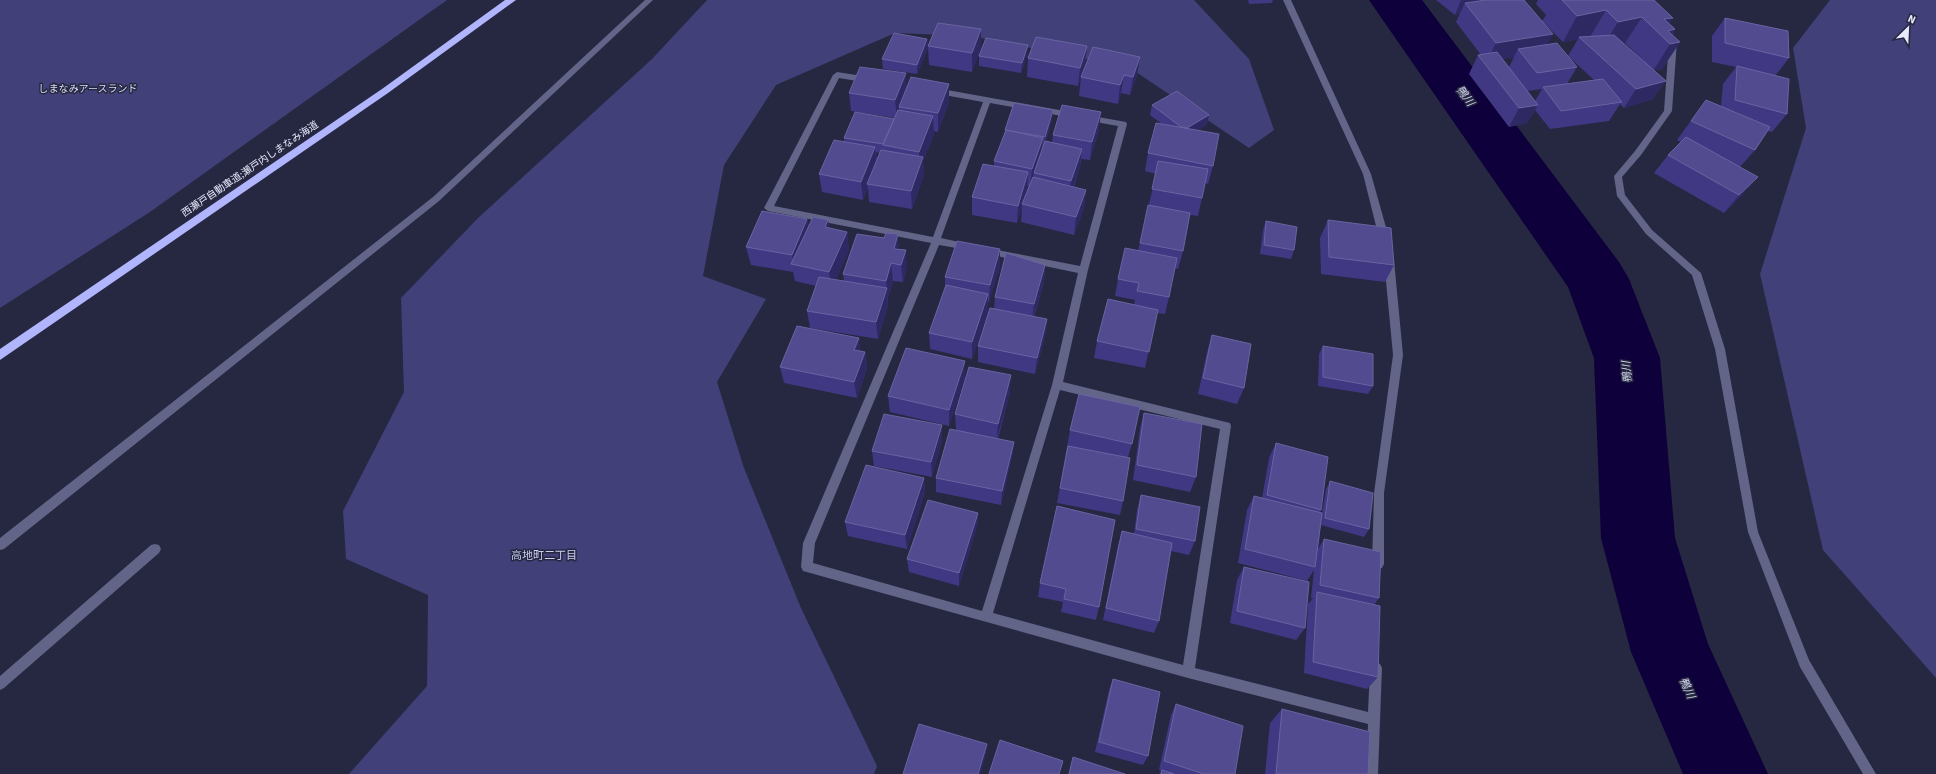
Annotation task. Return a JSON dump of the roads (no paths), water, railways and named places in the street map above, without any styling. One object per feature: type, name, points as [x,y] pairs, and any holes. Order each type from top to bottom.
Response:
[{"type":"highway","name":"西瀬戸自動車道;瀬戸内しまなみ海道","points":[[0,355],[386,91],[511,0]]},
{"type":"street","points":[[0,545],[436,199],[648,0]]},
{"type":"street","points":[[1287,0],[1367,174],[1389,257],[1398,355],[1379,493],[1378,571]]},
{"type":"street","points":[[1667,36],[1673,40],[1668,112],[1638,153],[1618,176],[1621,196],[1649,232],[1696,274],[1720,349],[1753,532],[1804,663],[1870,774]]},
{"type":"street","points":[[882,82],[837,75],[768,208],[1083,270]]},
{"type":"street","points":[[928,90],[988,99],[1123,124],[1083,270],[1057,385],[986,617]]},
{"type":"street","points":[[988,99],[936,241],[809,543],[807,567],[1188,672],[1374,720]]},
{"type":"street","points":[[1057,385],[1226,426],[1188,672]]},
{"type":"street","points":[[0,684],[155,549]]},
{"type":"street","points":[[1372,774],[1376,658]]},
{"type":"waterway","name":"鴨川","points":[[1395,0],[1597,279],[1627,358],[1638,538],[1671,652],[1726,774]]},
{"type":"district","name":"高地町二丁目","points":[[544,555]]},
{"type":"park label","name":"しまなみアースランド","points":[[88,89]]}]
